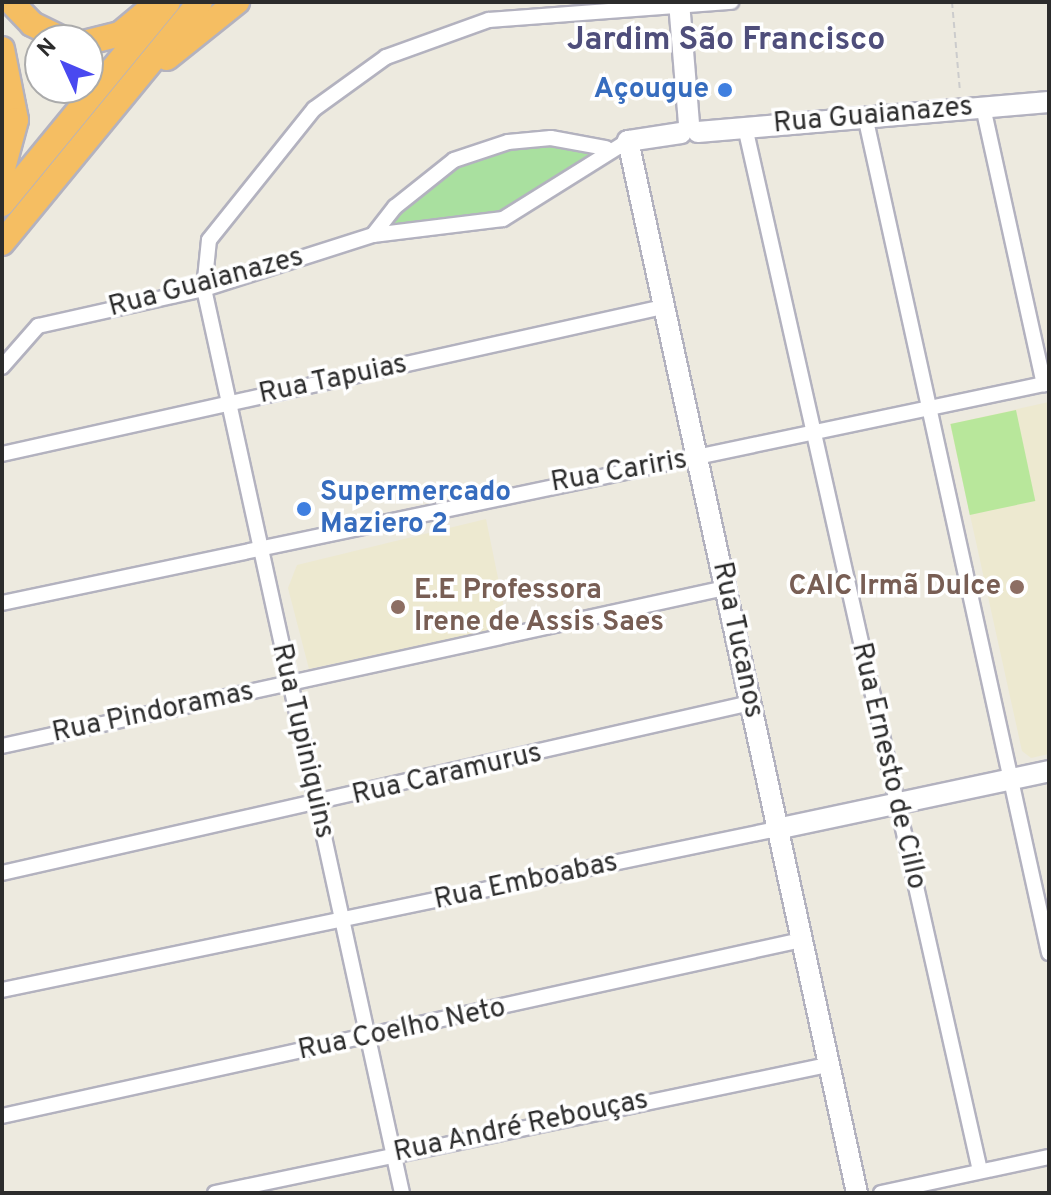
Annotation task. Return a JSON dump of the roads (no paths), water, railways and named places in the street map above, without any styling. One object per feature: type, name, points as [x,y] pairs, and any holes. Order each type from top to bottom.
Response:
[{"type":"highway","points":[[11,2],[32,24]]},
{"type":"highway","points":[[104,38],[120,34],[156,2]]},
{"type":"highway","points":[[2,204],[168,2]]},
{"type":"highway","points":[[2,243],[200,2]]},
{"type":"highway","points":[[119,98],[237,2]]},
{"type":"highway","points":[[2,49],[16,120],[2,172]]},
{"type":"street","points":[[204,289],[216,224],[314,109],[386,57],[489,20],[731,2]]},
{"type":"street","points":[[628,141],[689,129],[679,4]]},
{"type":"street","name":"Rua Guaianazes","points":[[689,129],[1049,102]]},
{"type":"street","points":[[983,107],[1046,383]]},
{"type":"street","points":[[865,116],[1049,953]]},
{"type":"street","name":"Rua Ernesto de Cillo","points":[[745,127],[980,1171]]},
{"type":"street","name":"Rua Guaianazes","points":[[373,235],[395,207],[454,160],[508,142],[551,138],[606,148]]},
{"type":"street","name":"Rua Guaianazes","points":[[2,367],[38,326],[204,289],[373,235],[503,219],[606,148],[628,141]]},
{"type":"street","name":"Rua Tucanos","points":[[628,141],[857,1193]]},
{"type":"street","name":"Rua Tupiniquins","points":[[204,289],[402,1193]]},
{"type":"street","name":"Rua Tapuias","points":[[2,454],[663,307]]},
{"type":"street","name":"Rua Cariris","points":[[2,603],[812,435],[1046,383]]},
{"type":"street","name":"Rua Pindoramas","points":[[2,746],[725,588]]},
{"type":"street","name":"Rua Caramurus","points":[[2,873],[317,806],[750,703]]},
{"type":"street","name":"Rua Emboabas","points":[[2,990],[1049,771]]},
{"type":"street","name":"Rua Coelho Neto","points":[[2,1116],[368,1038],[801,940]]},
{"type":"street","name":"Rua André Rebouças","points":[[215,1193],[393,1153],[827,1065]]},
{"type":"street","points":[[881,1193],[1049,1157]]},
{"type":"place","name":"Açougue","points":[[725,90]]},
{"type":"place","name":"Supermercado Maziero 2","points":[[304,509]]},
{"type":"place","name":"CAIC Irmã Dulce","points":[[1017,587]]},
{"type":"place","name":"E.E Professora Irene de Assis Saes","points":[[398,607]]},
{"type":"district","name":"Jardim São Francisco","points":[[726,41]]}]
